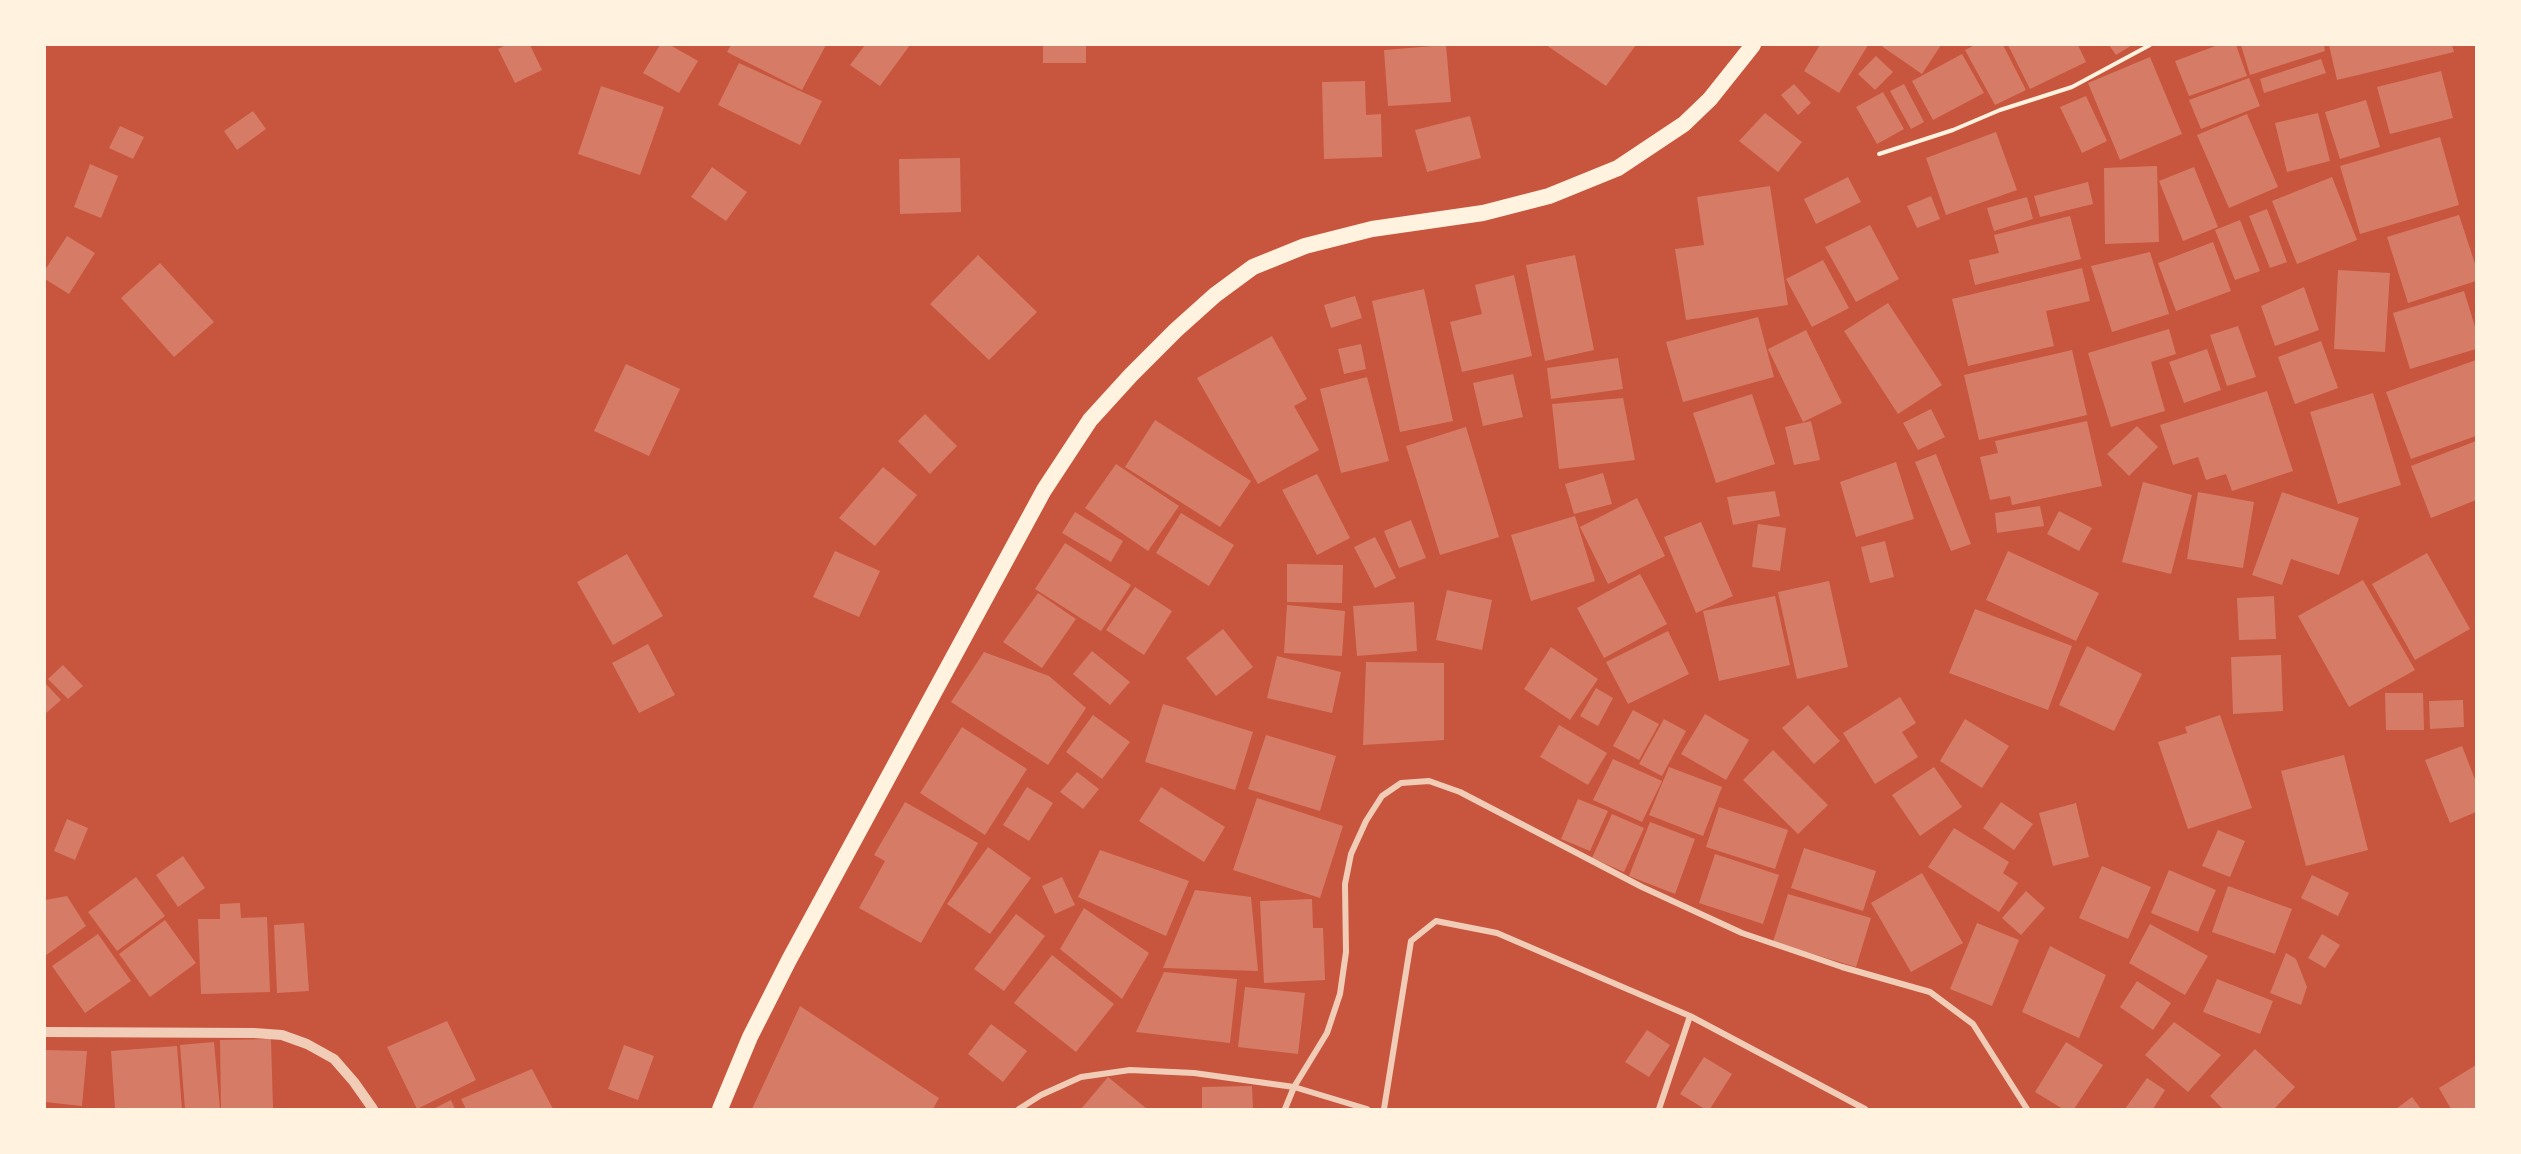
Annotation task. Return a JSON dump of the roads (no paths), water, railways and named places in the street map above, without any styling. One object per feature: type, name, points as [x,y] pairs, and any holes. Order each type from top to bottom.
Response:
[{"type":"highway","points":[[720,1109],[750,1037],[789,960],[1044,490],[1090,420],[1131,375],[1208,302],[1253,267],[1305,246],[1372,229],[1483,213],[1549,196],[1618,168],[1684,124],[1710,99],[1753,45]]},
{"type":"street","points":[[1285,1109],[1294,1087],[1327,1033],[1340,993],[1346,952],[1345,884],[1351,854],[1366,821],[1382,796],[1401,783],[1429,781],[1460,792],[1642,887],[1742,933],[1842,967],[1930,992],[1973,1024],[2027,1109]]},
{"type":"street","points":[[1384,1109],[1411,941],[1436,921],[1497,933],[1690,1016],[1865,1109]]},
{"type":"street","points":[[1659,1109],[1690,1016]]},
{"type":"street","points":[[45,1032],[282,1035],[307,1044],[334,1059],[373,1109]]},
{"type":"street","points":[[1019,1109],[1041,1095],[1081,1077],[1130,1070],[1194,1073],[1294,1087],[1367,1109]]}]
